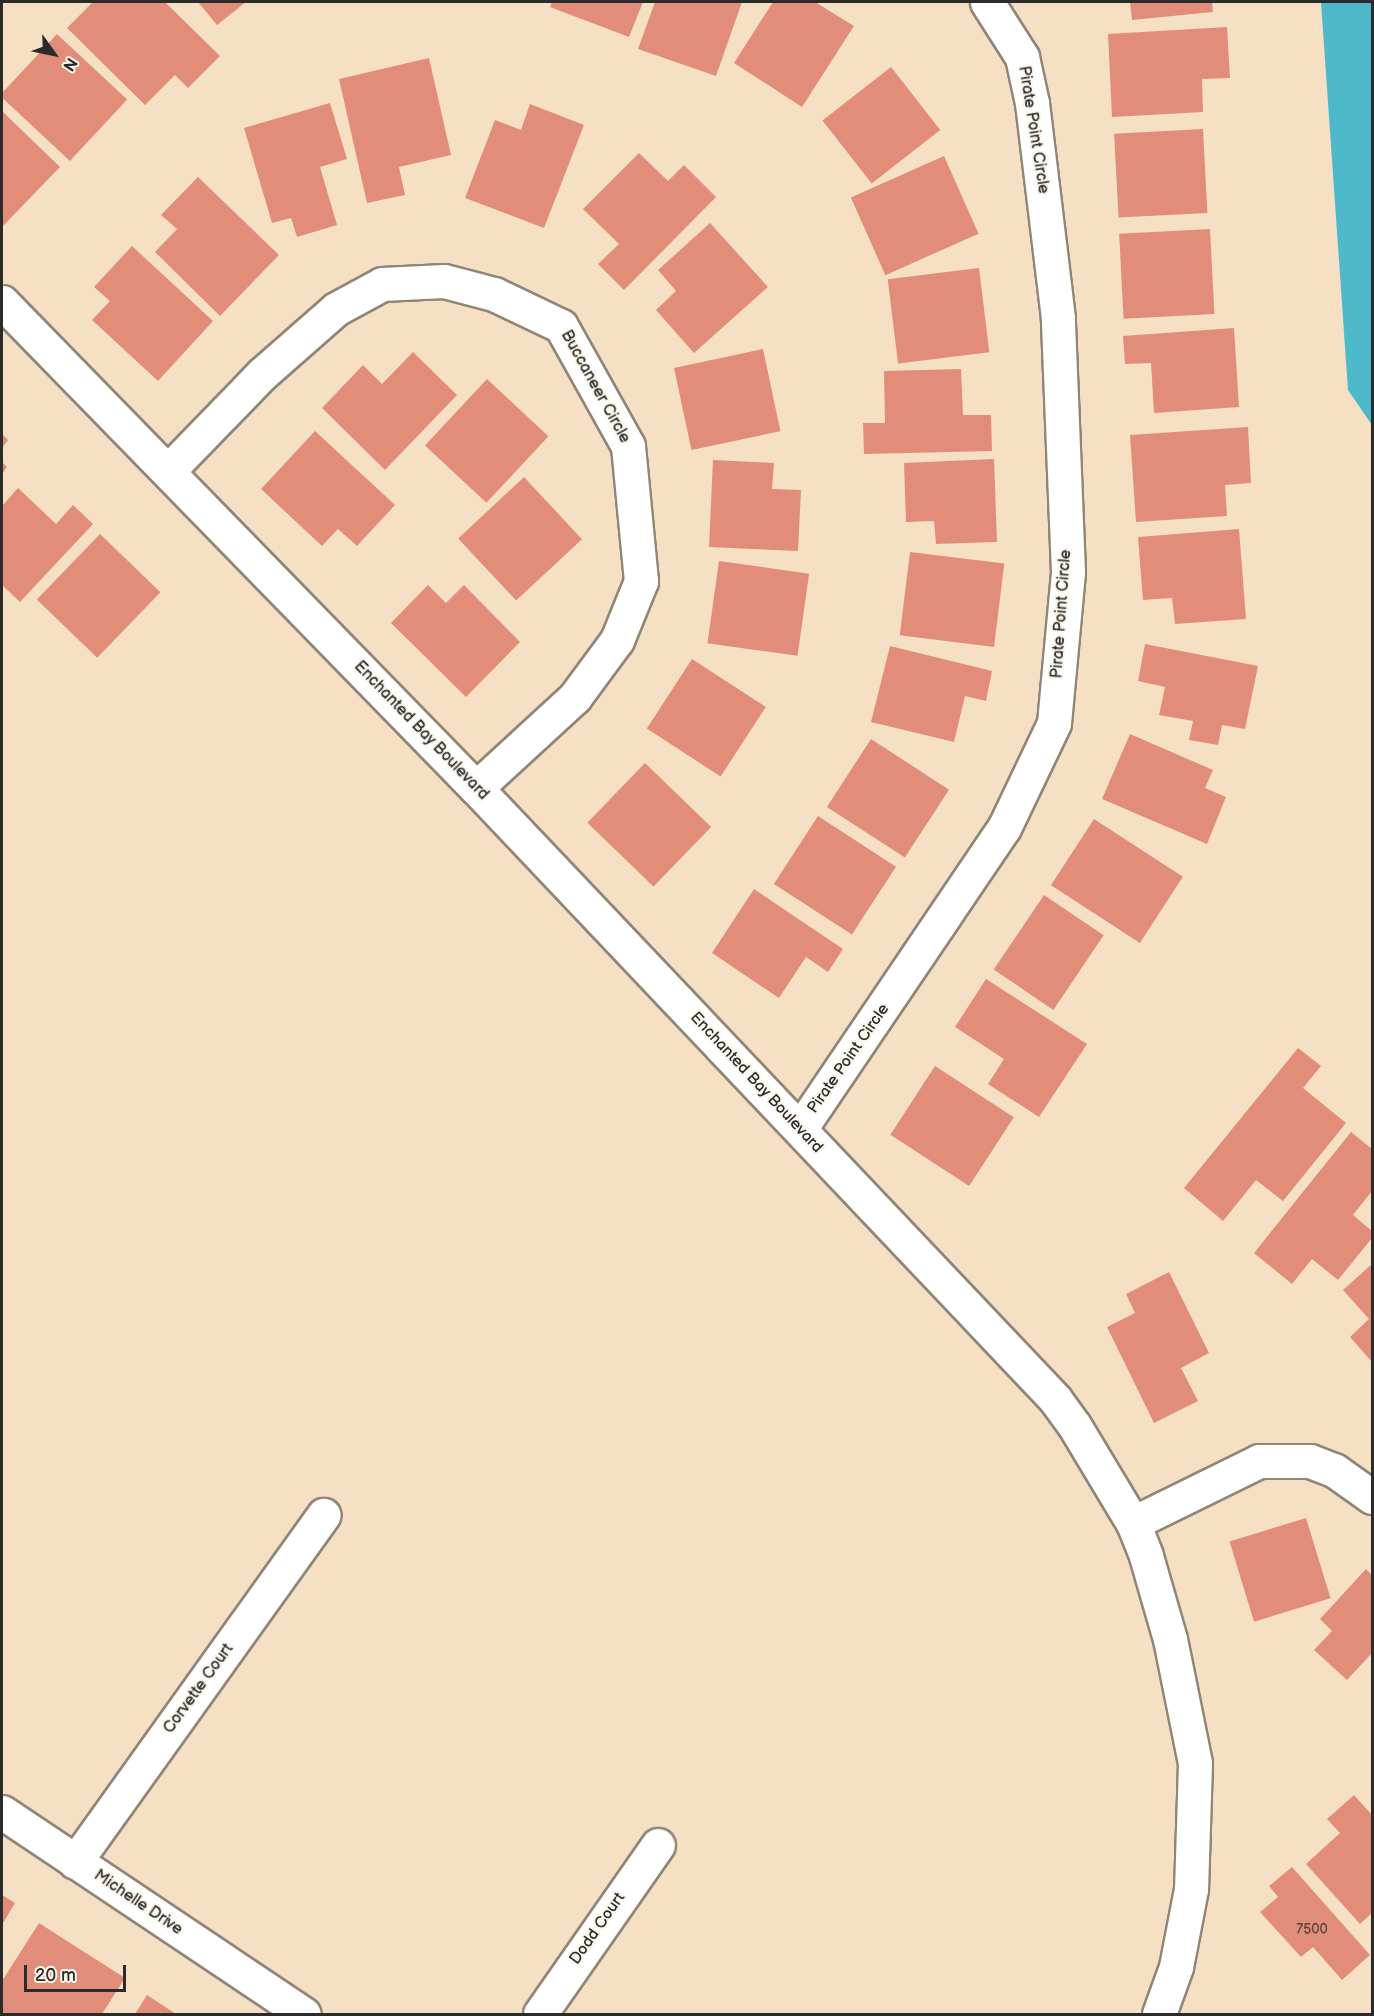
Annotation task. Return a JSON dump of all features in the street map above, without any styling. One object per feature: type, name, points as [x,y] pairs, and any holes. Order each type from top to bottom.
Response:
[{"type":"street","name":"Pirate Point Circle","points":[[800,1129],[1004,828],[1054,723],[1068,572],[1058,318],[1032,103],[1022,57],[987,2]]},
{"type":"street","name":"Buccaneer Circle","points":[[168,471],[262,374],[336,309],[382,284],[444,281],[495,294],[561,326],[628,446],[641,581],[617,640],[575,697],[476,788]]},
{"type":"street","name":"Enchanted Bay Boulevard","points":[[2,302],[476,788],[1055,1399],[1133,1523],[1170,1639],[1195,1763],[1191,1889],[1176,1967],[1159,2014]]},
{"type":"street","points":[[1133,1523],[1259,1461],[1310,1461],[1334,1470],[1372,1497]]},
{"type":"street","name":"Corvette Court","points":[[75,1862],[323,1515]]},
{"type":"street","name":"Michelle Drive","points":[[2,1812],[304,2014]]},
{"type":"street","name":"Dodd Court","points":[[540,2014],[658,1845]]},
{"type":"water","points":[[1321,2],[1372,2],[1372,425],[1348,390]]},
{"type":"building","points":[[93,2],[165,2],[220,56],[188,88],[175,75],[145,105],[67,28]]},
{"type":"building","points":[[198,2],[246,2],[217,25]]},
{"type":"building","points":[[552,2],[643,2],[629,37],[550,7]]},
{"type":"building","points":[[655,2],[742,2],[716,76],[638,49]]},
{"type":"building","points":[[773,2],[815,2],[854,26],[802,107],[734,63]]},
{"type":"building","points":[[1130,2],[1212,2],[1213,12],[1132,20]]},
{"type":"building","points":[[1227,27],[1230,78],[1202,79],[1203,112],[1112,117],[1108,34]]},
{"type":"building","points":[[57,34],[127,99],[70,161],[2,98],[2,93]]},
{"type":"building","points":[[429,58],[451,155],[399,167],[405,195],[367,203],[339,79]]},
{"type":"building","points":[[891,67],[940,130],[872,184],[822,121]]},
{"type":"building","points":[[330,103],[347,159],[320,167],[337,225],[297,237],[291,218],[272,223],[244,128]]},
{"type":"building","points":[[530,104],[584,125],[544,228],[465,198],[495,120],[521,130]]},
{"type":"building","points":[[2,111],[60,167],[3,226],[2,224]]},
{"type":"building","points":[[1203,129],[1207,213],[1119,218],[1114,134]]},
{"type":"building","points":[[639,153],[668,181],[684,165],[716,197],[624,290],[598,264],[619,244],[583,209]]},
{"type":"building","points":[[944,156],[979,234],[885,275],[851,197]]},
{"type":"building","points":[[198,177],[279,255],[220,316],[155,252],[177,229],[161,215]]},
{"type":"building","points":[[710,223],[768,287],[694,353],[656,310],[676,291],[658,270]]},
{"type":"building","points":[[1210,229],[1214,314],[1124,319],[1119,234]]},
{"type":"building","points":[[132,246],[213,321],[158,381],[92,320],[110,301],[94,287]]},
{"type":"building","points":[[979,268],[989,352],[898,364],[888,279]]},
{"type":"building","points":[[1234,328],[1239,407],[1154,413],[1151,363],[1125,364],[1123,336]]},
{"type":"building","points":[[763,349],[780,431],[691,450],[674,368]]},
{"type":"building","points":[[413,352],[457,395],[385,470],[322,408],[363,365],[382,384]]},
{"type":"building","points":[[961,369],[963,415],[991,415],[992,451],[864,454],[863,423],[885,423],[884,371]]},
{"type":"building","points":[[487,379],[548,436],[486,503],[425,446]]},
{"type":"building","points":[[1248,427],[1251,483],[1225,485],[1227,516],[1136,522],[1130,435]]},
{"type":"building","points":[[315,431],[395,505],[357,546],[338,529],[322,546],[261,489]]},
{"type":"building","points":[[2,434],[8,440],[2,448]]},
{"type":"building","points":[[994,459],[997,542],[936,544],[934,521],[906,522],[904,463]]},
{"type":"building","points":[[713,460],[774,463],[772,489],[801,490],[798,551],[709,547]]},
{"type":"building","points":[[2,462],[7,467],[2,474]]},
{"type":"building","points":[[524,477],[582,539],[516,601],[458,538]]},
{"type":"building","points":[[18,488],[56,524],[73,505],[93,524],[20,602],[2,585],[2,506]]},
{"type":"building","points":[[1239,529],[1246,619],[1175,624],[1172,598],[1143,600],[1138,537]]},
{"type":"building","points":[[100,534],[160,592],[97,658],[37,599]]},
{"type":"building","points":[[910,552],[1004,564],[994,647],[900,635]]},
{"type":"building","points":[[719,561],[809,574],[798,656],[707,643]]},
{"type":"building","points":[[428,585],[446,603],[464,585],[520,642],[466,697],[391,623]]},
{"type":"building","points":[[1145,644],[1258,666],[1245,729],[1222,725],[1218,745],[1189,740],[1193,721],[1159,715],[1165,687],[1138,681]]},
{"type":"building","points":[[890,646],[992,671],[986,701],[965,696],[954,742],[871,722]]},
{"type":"building","points":[[692,659],[766,707],[721,777],[647,729]]},
{"type":"building","points":[[1130,734],[1213,770],[1205,788],[1226,797],[1207,844],[1102,799]]},
{"type":"building","points":[[871,739],[949,790],[905,858],[827,807]]},
{"type":"building","points":[[645,763],[711,827],[654,887],[587,823]]},
{"type":"building","points":[[818,816],[896,867],[852,935],[774,884]]},
{"type":"building","points":[[1094,819],[1183,877],[1140,943],[1051,885]]},
{"type":"building","points":[[754,889],[843,949],[828,972],[806,957],[779,998],[712,953]]},
{"type":"building","points":[[1044,895],[1104,935],[1053,1010],[994,970]]},
{"type":"building","points":[[986,979],[1087,1044],[1039,1117],[988,1084],[1004,1059],[955,1027]]},
{"type":"building","points":[[1298,1048],[1321,1066],[1303,1088],[1346,1123],[1283,1201],[1256,1180],[1223,1221],[1184,1188]]},
{"type":"building","points":[[935,1066],[1014,1117],[969,1186],[890,1135]]},
{"type":"building","points":[[1351,1132],[1372,1149],[1372,1191],[1353,1215],[1372,1231],[1372,1238],[1338,1280],[1312,1259],[1292,1284],[1254,1253]]},
{"type":"building","points":[[1372,1264],[1372,1362],[1350,1337],[1369,1319],[1343,1290]]},
{"type":"building","points":[[1169,1272],[1209,1353],[1181,1368],[1198,1401],[1154,1423],[1107,1327],[1135,1313],[1126,1294]]},
{"type":"building","points":[[1306,1518],[1331,1598],[1254,1622],[1229,1541]]},
{"type":"building","points":[[1366,1569],[1372,1575],[1372,1653],[1347,1680],[1314,1650],[1332,1631],[1320,1619]]},
{"type":"building","points":[[1354,1795],[1372,1815],[1372,1913],[1360,1924],[1306,1864],[1340,1833],[1327,1819]]},
{"type":"building","points":[[1292,1867],[1370,1955],[1342,1980],[1313,1947],[1301,1957],[1260,1912],[1278,1897],[1269,1886]]},
{"type":"building","points":[[2,1895],[15,1903],[2,1925]]},
{"type":"building","points":[[39,1923],[125,1978],[102,2014],[2,2014],[2,1981]]},
{"type":"building","points":[[147,1995],[176,2014],[135,2014]]}]
